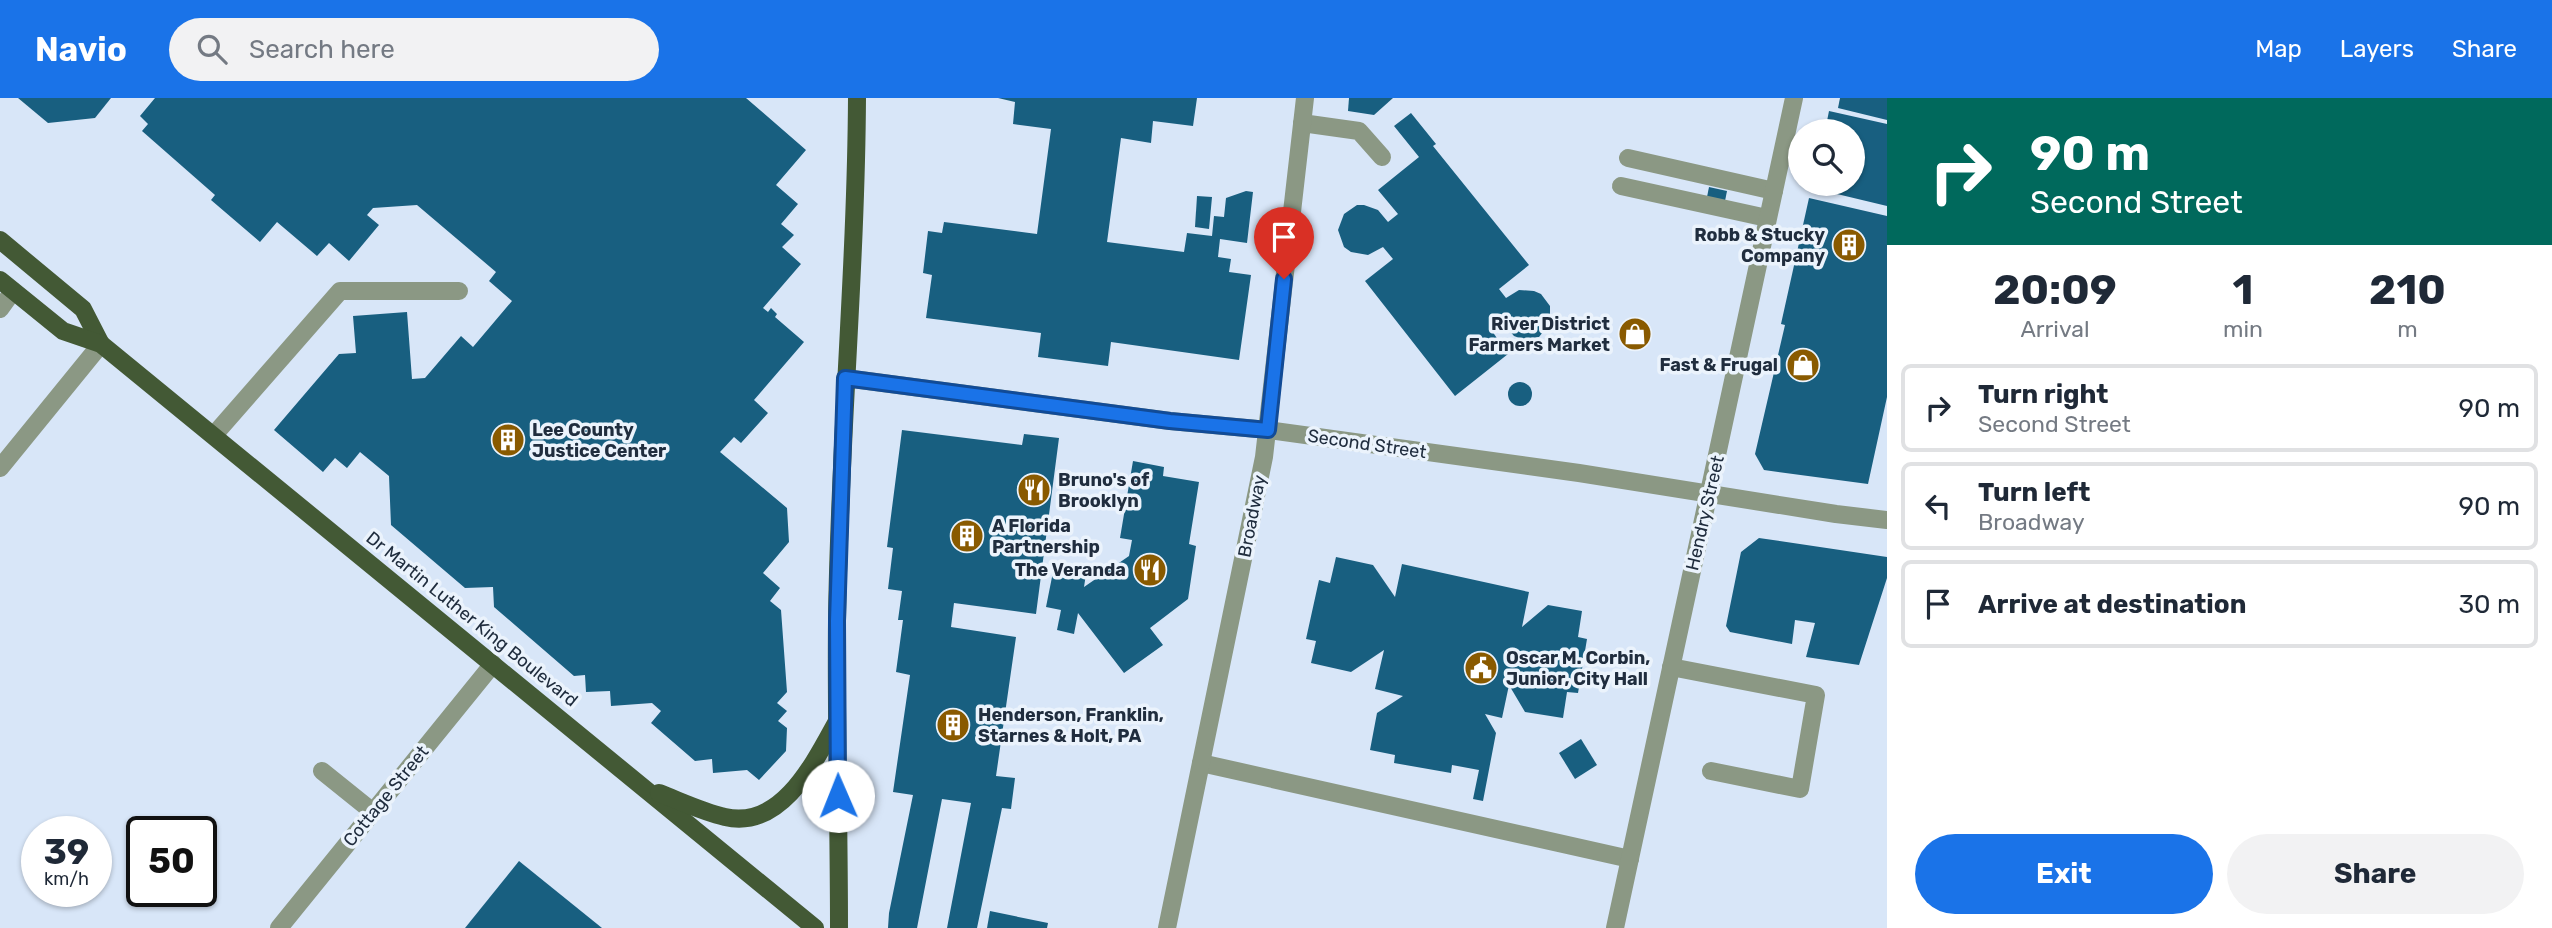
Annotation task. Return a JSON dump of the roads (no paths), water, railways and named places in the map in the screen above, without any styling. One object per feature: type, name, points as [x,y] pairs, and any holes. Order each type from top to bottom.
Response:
[{"type":"main road","points":[[839,928],[837,621],[857,98]]},
{"type":"main road","name":"Dr Martin Luther King Boulevard","points":[[0,240],[83,309],[101,344]]},
{"type":"main road","name":"Dr Martin Luther King Boulevard","points":[[7,286],[63,331],[101,344],[815,928]]},
{"type":"main road","points":[[645,789],[726,818],[749,818],[769,809],[803,779],[838,720]]},
{"type":"street","name":"Broadway","points":[[1167,928],[1246,551],[1268,430],[1305,98]]},
{"type":"street","name":"Hendry Street","points":[[1615,928],[1794,98]]},
{"type":"street","points":[[1302,122],[1359,131],[1382,157]]},
{"type":"street","points":[[1628,158],[1774,191]]},
{"type":"street","points":[[1621,186],[1767,218]]},
{"type":"street","points":[[0,309],[7,286]]},
{"type":"street","points":[[214,435],[340,292],[459,291]]},
{"type":"street","points":[[0,468],[101,344]]},
{"type":"street","name":"Second Street","points":[[845,378],[1170,421],[1268,430],[1580,473],[1887,520]]},
{"type":"street","name":"Cottage Street","points":[[279,928],[494,664]]},
{"type":"street","points":[[1671,667],[1816,695],[1800,789],[1711,771]]},
{"type":"street","points":[[1201,763],[1630,859]]},
{"type":"street","points":[[322,771],[373,812]]},
{"type":"place","name":"Robb & Stucky Company","points":[[1849,245]]},
{"type":"place","name":"River District Farmers Market","points":[[1635,334]]},
{"type":"place","name":"Fast & Frugal","points":[[1803,365]]},
{"type":"place","name":"Lee County Justice Center","points":[[508,440]]},
{"type":"place","name":"Bruno's of Brooklyn","points":[[1034,490]]},
{"type":"place","name":"A Florida Partnership","points":[[967,536]]},
{"type":"place","name":"The Veranda","points":[[1150,570]]},
{"type":"place","name":"Oscar M. Corbin, Junior, City Hall","points":[[1481,668]]},
{"type":"place","name":"Henderson, Franklin, Starnes & Holt, PA","points":[[953,725]]}]
